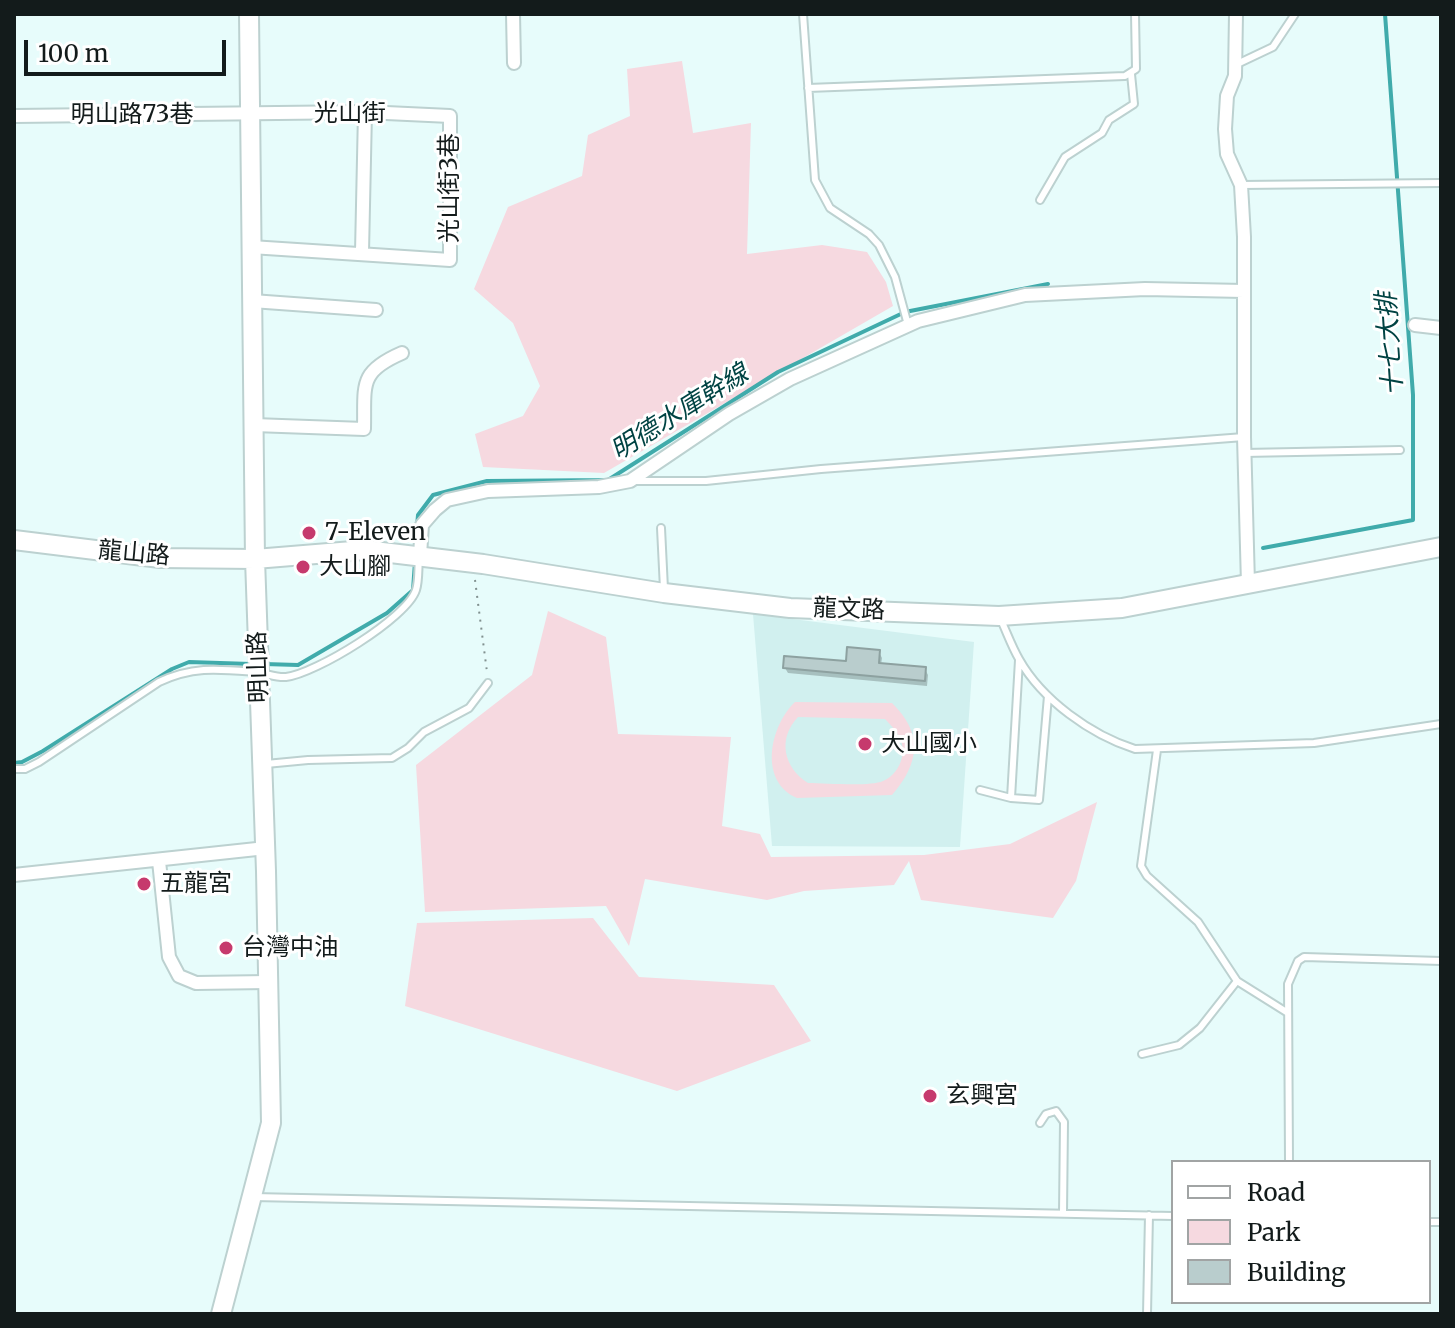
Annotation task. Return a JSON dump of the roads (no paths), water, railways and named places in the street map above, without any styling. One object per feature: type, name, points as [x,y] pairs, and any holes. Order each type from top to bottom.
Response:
[{"type":"street","name":"明山路","points":[[221,1314],[271,1123],[266,848],[255,559],[249,14]]},
{"type":"street","points":[[513,14],[514,63]]},
{"type":"street","points":[[1236,14],[1235,76],[1227,96],[1225,129],[1227,154],[1241,185],[1248,584]]},
{"type":"street","name":"光山街","points":[[249,115],[365,112],[450,116]]},
{"type":"street","points":[[251,247],[362,252],[365,112]]},
{"type":"street","name":"明山路73巷","points":[[14,116],[249,115]]},
{"type":"street","name":"光山街3巷","points":[[362,252],[450,260],[450,116]]},
{"type":"street","points":[[416,555],[422,525],[447,500],[488,491],[599,487],[630,481],[729,414],[790,379],[907,322],[1025,295],[1145,289],[1244,291]]},
{"type":"street","points":[[252,301],[376,310]]},
{"type":"street","points":[[1415,325],[1441,328]]},
{"type":"street","points":[[254,425],[364,429],[365,382],[378,363],[402,353]]},
{"type":"street","name":"龍山路","points":[[14,540],[160,558],[255,559]]},
{"type":"street","name":"龍文路","points":[[255,559],[365,550],[790,608],[999,616],[1122,608],[1441,547]]},
{"type":"street","points":[[14,875],[266,848]]},
{"type":"street","points":[[159,861],[169,957],[179,976],[196,983],[268,982]]},
{"type":"lane","points":[[803,14],[817,185],[830,208],[869,234],[879,245],[895,277],[907,322]]},
{"type":"lane","points":[[808,88],[1118,77],[1131,74],[1136,69],[1135,14]]},
{"type":"lane","points":[[1235,65],[1273,47],[1295,14]]},
{"type":"lane","points":[[1040,200],[1065,157],[1102,133],[1109,120],[1134,104],[1131,74]]},
{"type":"lane","points":[[1241,185],[1441,183]]},
{"type":"lane","points":[[630,481],[706,481],[821,469],[1244,437]]},
{"type":"lane","points":[[1244,453],[1400,450]]},
{"type":"lane","points":[[661,528],[664,593]]},
{"type":"lane","points":[[14,769],[25,769],[39,762],[159,682],[180,672],[258,667],[282,677],[300,674],[386,626],[416,591],[416,555]]},
{"type":"lane","points":[[999,616],[1019,660],[1048,696],[1082,722],[1119,744],[1135,749],[1314,743],[1441,724]]},
{"type":"lane","points":[[1011,798],[1019,660]]},
{"type":"lane","points":[[262,765],[308,760],[392,758],[424,732],[469,708],[488,683]]},
{"type":"lane","points":[[980,790],[1011,798],[1039,800],[1048,696]]},
{"type":"lane","points":[[1157,750],[1141,866],[1147,876],[1198,922],[1237,981],[1288,1013]]},
{"type":"lane","points":[[1289,1160],[1288,984],[1298,961],[1304,957],[1441,961]]},
{"type":"lane","points":[[1142,1054],[1179,1045],[1200,1028],[1237,981]]},
{"type":"lane","points":[[1040,1123],[1046,1114],[1056,1111],[1064,1122],[1063,1213]]},
{"type":"lane","points":[[252,1197],[1171,1216]]},
{"type":"lane","points":[[1147,1314],[1149,1215]]},
{"type":"waterway","name":"十七大排","points":[[1263,548],[1413,520],[1413,395],[1385,14]]},
{"type":"waterway","name":"明德水庫幹線","points":[[417,526],[418,515],[433,495],[487,481],[608,480],[778,372],[905,312],[1048,284]]},
{"type":"waterway","name":"明德水庫幹線","points":[[264,664],[298,665],[387,613],[413,590],[415,562]]},
{"type":"waterway","name":"明德水庫幹線","points":[[14,763],[43,751],[172,669],[189,662],[251,664]]},
{"type":"place","name":"7-Eleven","points":[[309,533]]},
{"type":"place","name":"大山腳","points":[[303,567]]},
{"type":"place","name":"大山國小","points":[[865,744]]},
{"type":"place","name":"五龍宮","points":[[144,884]]},
{"type":"place","name":"台灣中油","points":[[226,948]]},
{"type":"place","name":"玄興宮","points":[[930,1096]]}]
